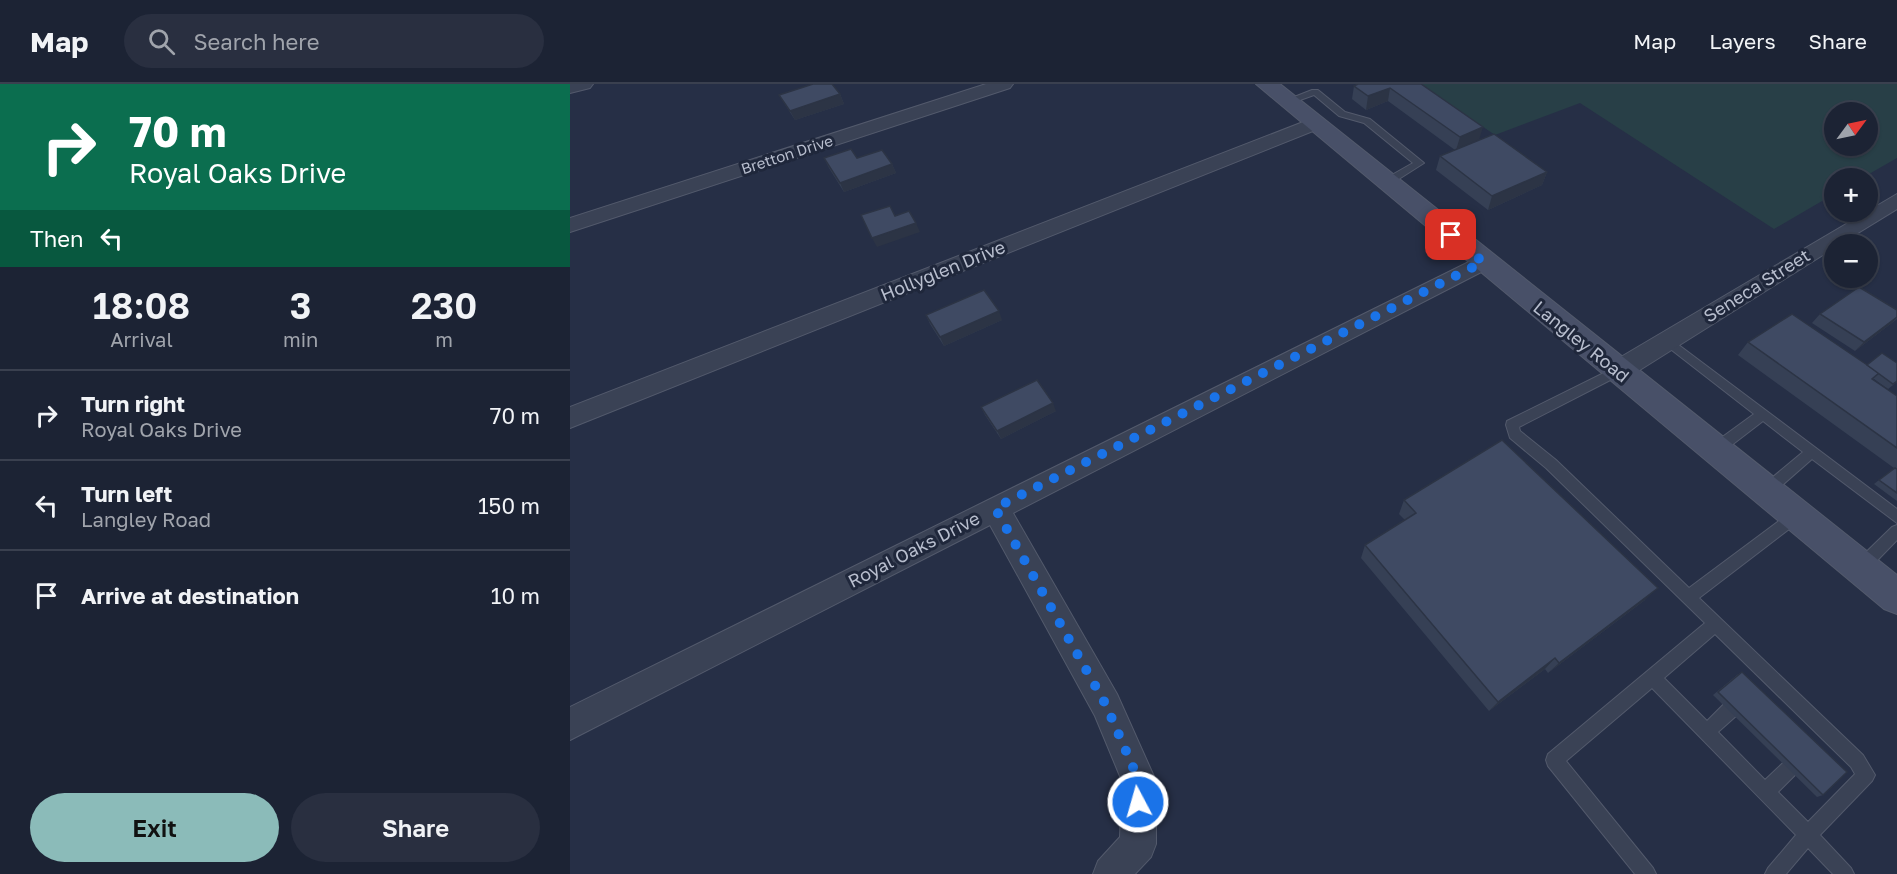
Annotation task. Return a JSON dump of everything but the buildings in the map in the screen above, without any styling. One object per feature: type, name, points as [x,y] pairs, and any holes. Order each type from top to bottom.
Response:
[{"type":"street","points":[[570,88],[584,84]]},
{"type":"street","name":"Bretton Drive","points":[[570,225],[1004,84]]},
{"type":"street","name":"Langley Road","points":[[1278,93],[1897,597]]},
{"type":"street","name":"Hollyglen Drive","points":[[570,418],[1316,123]]},
{"type":"street","name":"Seneca Street","points":[[1618,371],[1897,200]]},
{"type":"street","name":"Royal Oaks Drive","points":[[570,724],[1483,262]]},
{"type":"street","points":[[995,508],[1106,705],[1139,781],[1138,844],[1111,874]]},
{"type":"lane","points":[[1278,93],[1315,92],[1342,114],[1367,121],[1419,163],[1387,182]]},
{"type":"lane","points":[[1668,341],[1897,517]]},
{"type":"lane","points":[[1618,371],[1512,425],[1515,434],[1551,464],[1689,597],[1763,678],[1827,732],[1857,761],[1866,775],[1774,874]]},
{"type":"lane","points":[[1715,450],[1763,414]]},
{"type":"lane","points":[[1766,491],[1812,452]]},
{"type":"lane","points":[[1689,597],[1796,516]]},
{"type":"lane","points":[[1860,568],[1897,531]]},
{"type":"lane","points":[[1647,874],[1554,760],[1715,624]]},
{"type":"lane","points":[[1652,676],[1845,874]]},
{"type":"lane","points":[[1707,732],[1730,710]]},
{"type":"lane","points":[[1811,746],[1827,732]]},
{"type":"lane","points":[[1765,792],[1789,769]]},
{"type":"shaded area","points":[[1420,84],[1897,84],[1897,158],[1878,169],[1824,168],[1824,200],[1774,229],[1580,103],[1495,135]]},
{"type":"route","points":[[1138,802],[1139,781],[1106,705],[995,508],[1483,262],[1451,235]]}]
